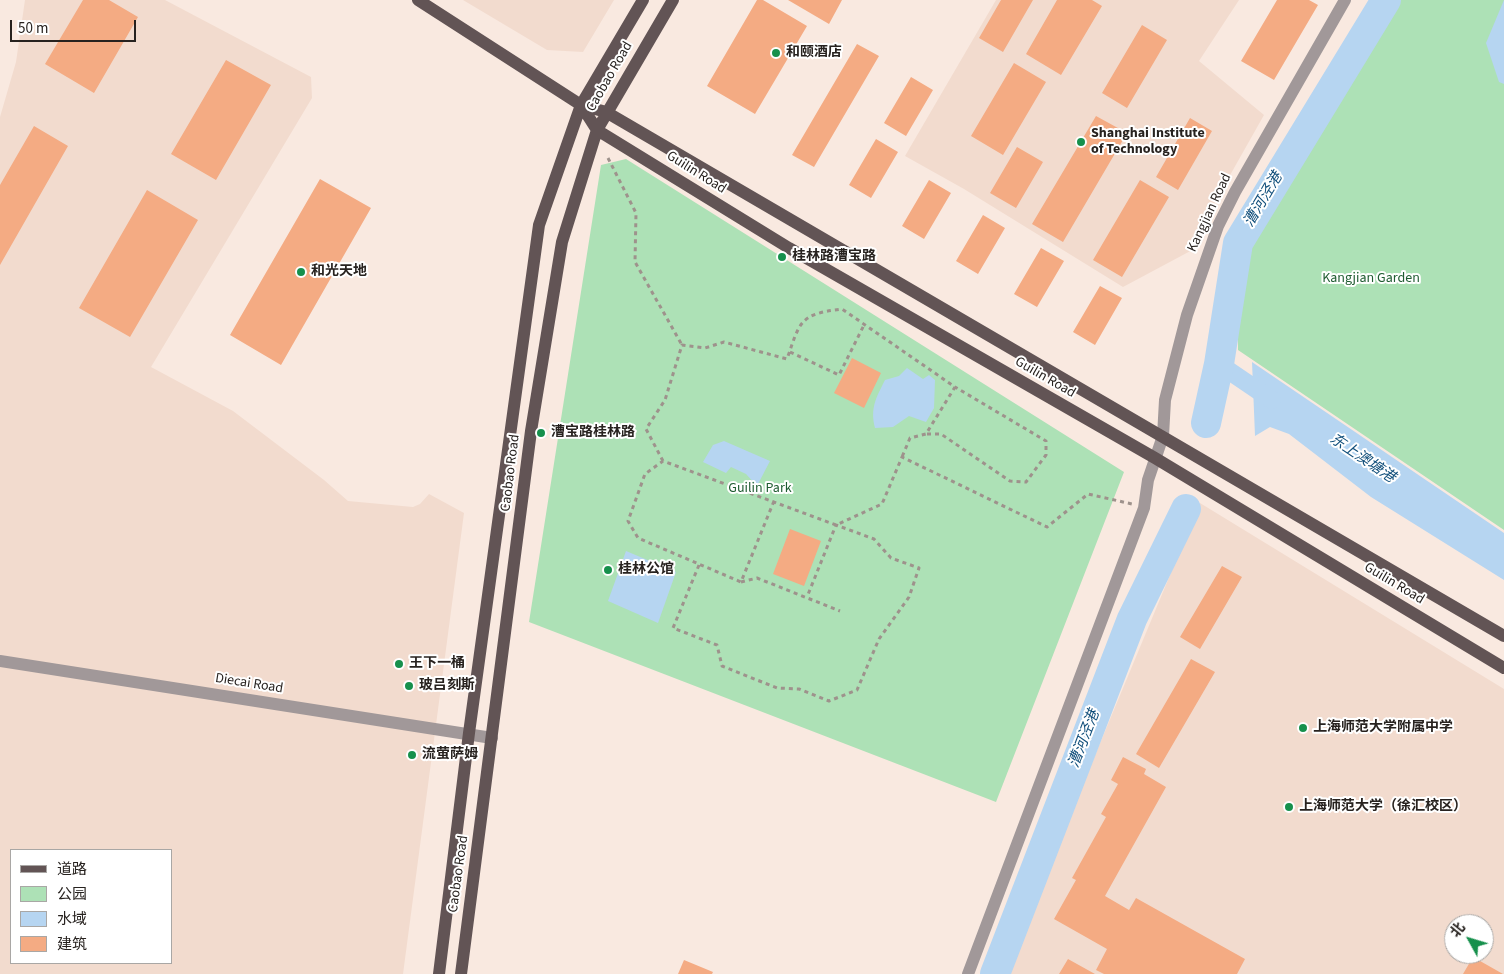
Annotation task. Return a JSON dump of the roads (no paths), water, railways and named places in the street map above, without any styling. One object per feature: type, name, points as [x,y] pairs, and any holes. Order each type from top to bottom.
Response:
[{"type":"main road","name":"Guilin Road","points":[[418,0],[581,105],[606,112],[1504,636]]},
{"type":"main road","name":"Caobao Road","points":[[439,974],[469,733],[539,224],[581,105],[643,0]]},
{"type":"main road","name":"Caobao Road","points":[[461,974],[531,431],[562,242],[597,130],[673,0]]},
{"type":"main road","name":"Guilin Road","points":[[581,105],[597,130],[789,248],[1155,458],[1504,668]]},
{"type":"street","name":"Kangjian Road","points":[[968,974],[1144,508],[1148,480],[1163,436],[1165,400],[1187,315],[1218,226],[1235,192],[1345,0]]},
{"type":"street","name":"Diecai Road","points":[[0,660],[492,738]]},
{"type":"water","points":[[1504,0],[1504,84],[1499,82],[1486,43]]},
{"type":"water","points":[[1252,362],[1504,533],[1504,580],[1371,497],[1289,434],[1270,427],[1255,436]]},
{"type":"water","points":[[907,368],[923,379],[929,375],[935,380],[934,408],[926,422],[909,416],[893,427],[875,428],[874,409],[885,380],[899,376]]},
{"type":"water","points":[[724,441],[770,461],[757,486],[746,474],[731,467],[726,473],[703,462],[713,445]]},
{"type":"water","points":[[626,551],[676,572],[658,623],[608,601]]},
{"type":"waterway","name":"漕河泾港","points":[[1206,423],[1219,364],[1238,243],[1386,0]]},
{"type":"waterway","name":"东上澳塘港","points":[[1219,364],[1272,400]]},
{"type":"waterway","name":"漕河泾港","points":[[995,974],[1132,619],[1186,509]]},
{"type":"place","name":"和颐酒店","points":[[776,53]]},
{"type":"place","name":"Shanghai Institute of Technology","points":[[1081,142]]},
{"type":"place","name":"桂林路漕宝路","points":[[782,257]]},
{"type":"place","name":"和光天地","points":[[301,272]]},
{"type":"place","name":"漕宝路桂林路","points":[[541,433]]},
{"type":"place","name":"桂林公馆","points":[[608,570]]},
{"type":"place","name":"王下一桶","points":[[399,664]]},
{"type":"place","name":"玻吕刻斯","points":[[409,686]]},
{"type":"place","name":"上海师范大学附属中学","points":[[1303,728]]},
{"type":"place","name":"流萤萨姆","points":[[412,755]]},
{"type":"place","name":"上海师范大学（徐汇校区）","points":[[1289,807]]},
{"type":"park label","name":"Kangjian Garden","points":[[1371,279]]},
{"type":"park label","name":"Guilin Park","points":[[760,489]]}]
